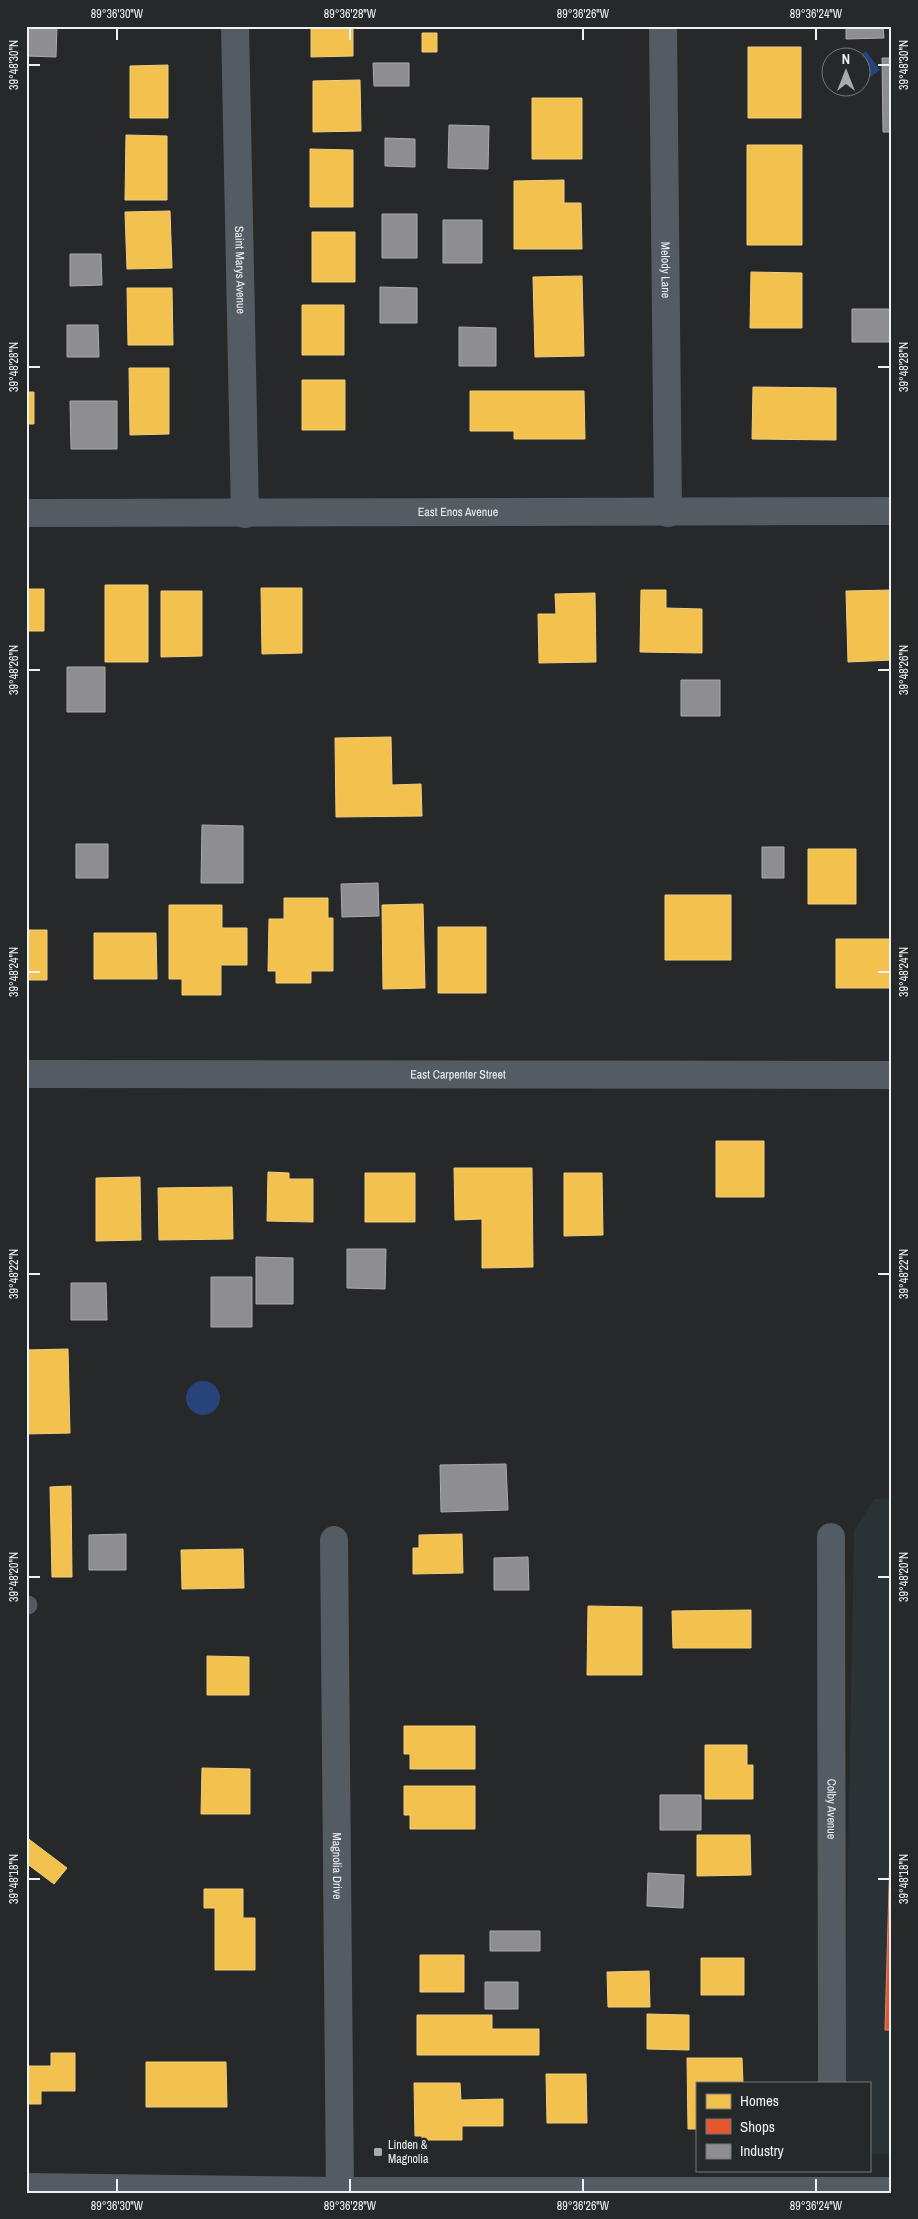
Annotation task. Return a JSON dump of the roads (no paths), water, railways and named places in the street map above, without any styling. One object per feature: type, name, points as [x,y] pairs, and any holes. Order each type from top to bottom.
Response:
[{"type":"street","name":"Saint Marys Avenue","points":[[235,26],[245,514]]},
{"type":"street","name":"Melody Lane","points":[[663,26],[668,513]]},
{"type":"street","name":"East Enos Avenue","points":[[26,513],[892,512]]},
{"type":"street","name":"East Carpenter Street","points":[[26,1074],[892,1075]]},
{"type":"street","name":"Colby Avenue","points":[[831,1537],[832,2082]]},
{"type":"street","name":"Magnolia Drive","points":[[334,1540],[340,2192]]},
{"type":"street","points":[[26,2187],[340,2192],[835,2185],[892,2191]]},
{"type":"water","points":[[870,56],[880,70],[870,77]]},
{"type":"water","points":[[203,1381],[210,1382],[215,1386],[219,1391],[219,1405],[215,1410],[210,1414],[203,1415],[196,1414],[191,1410],[187,1405],[186,1398],[187,1391],[191,1386],[196,1382]]},
{"type":"place","name":"Linden & Magnolia","points":[[378,2152]]}]
